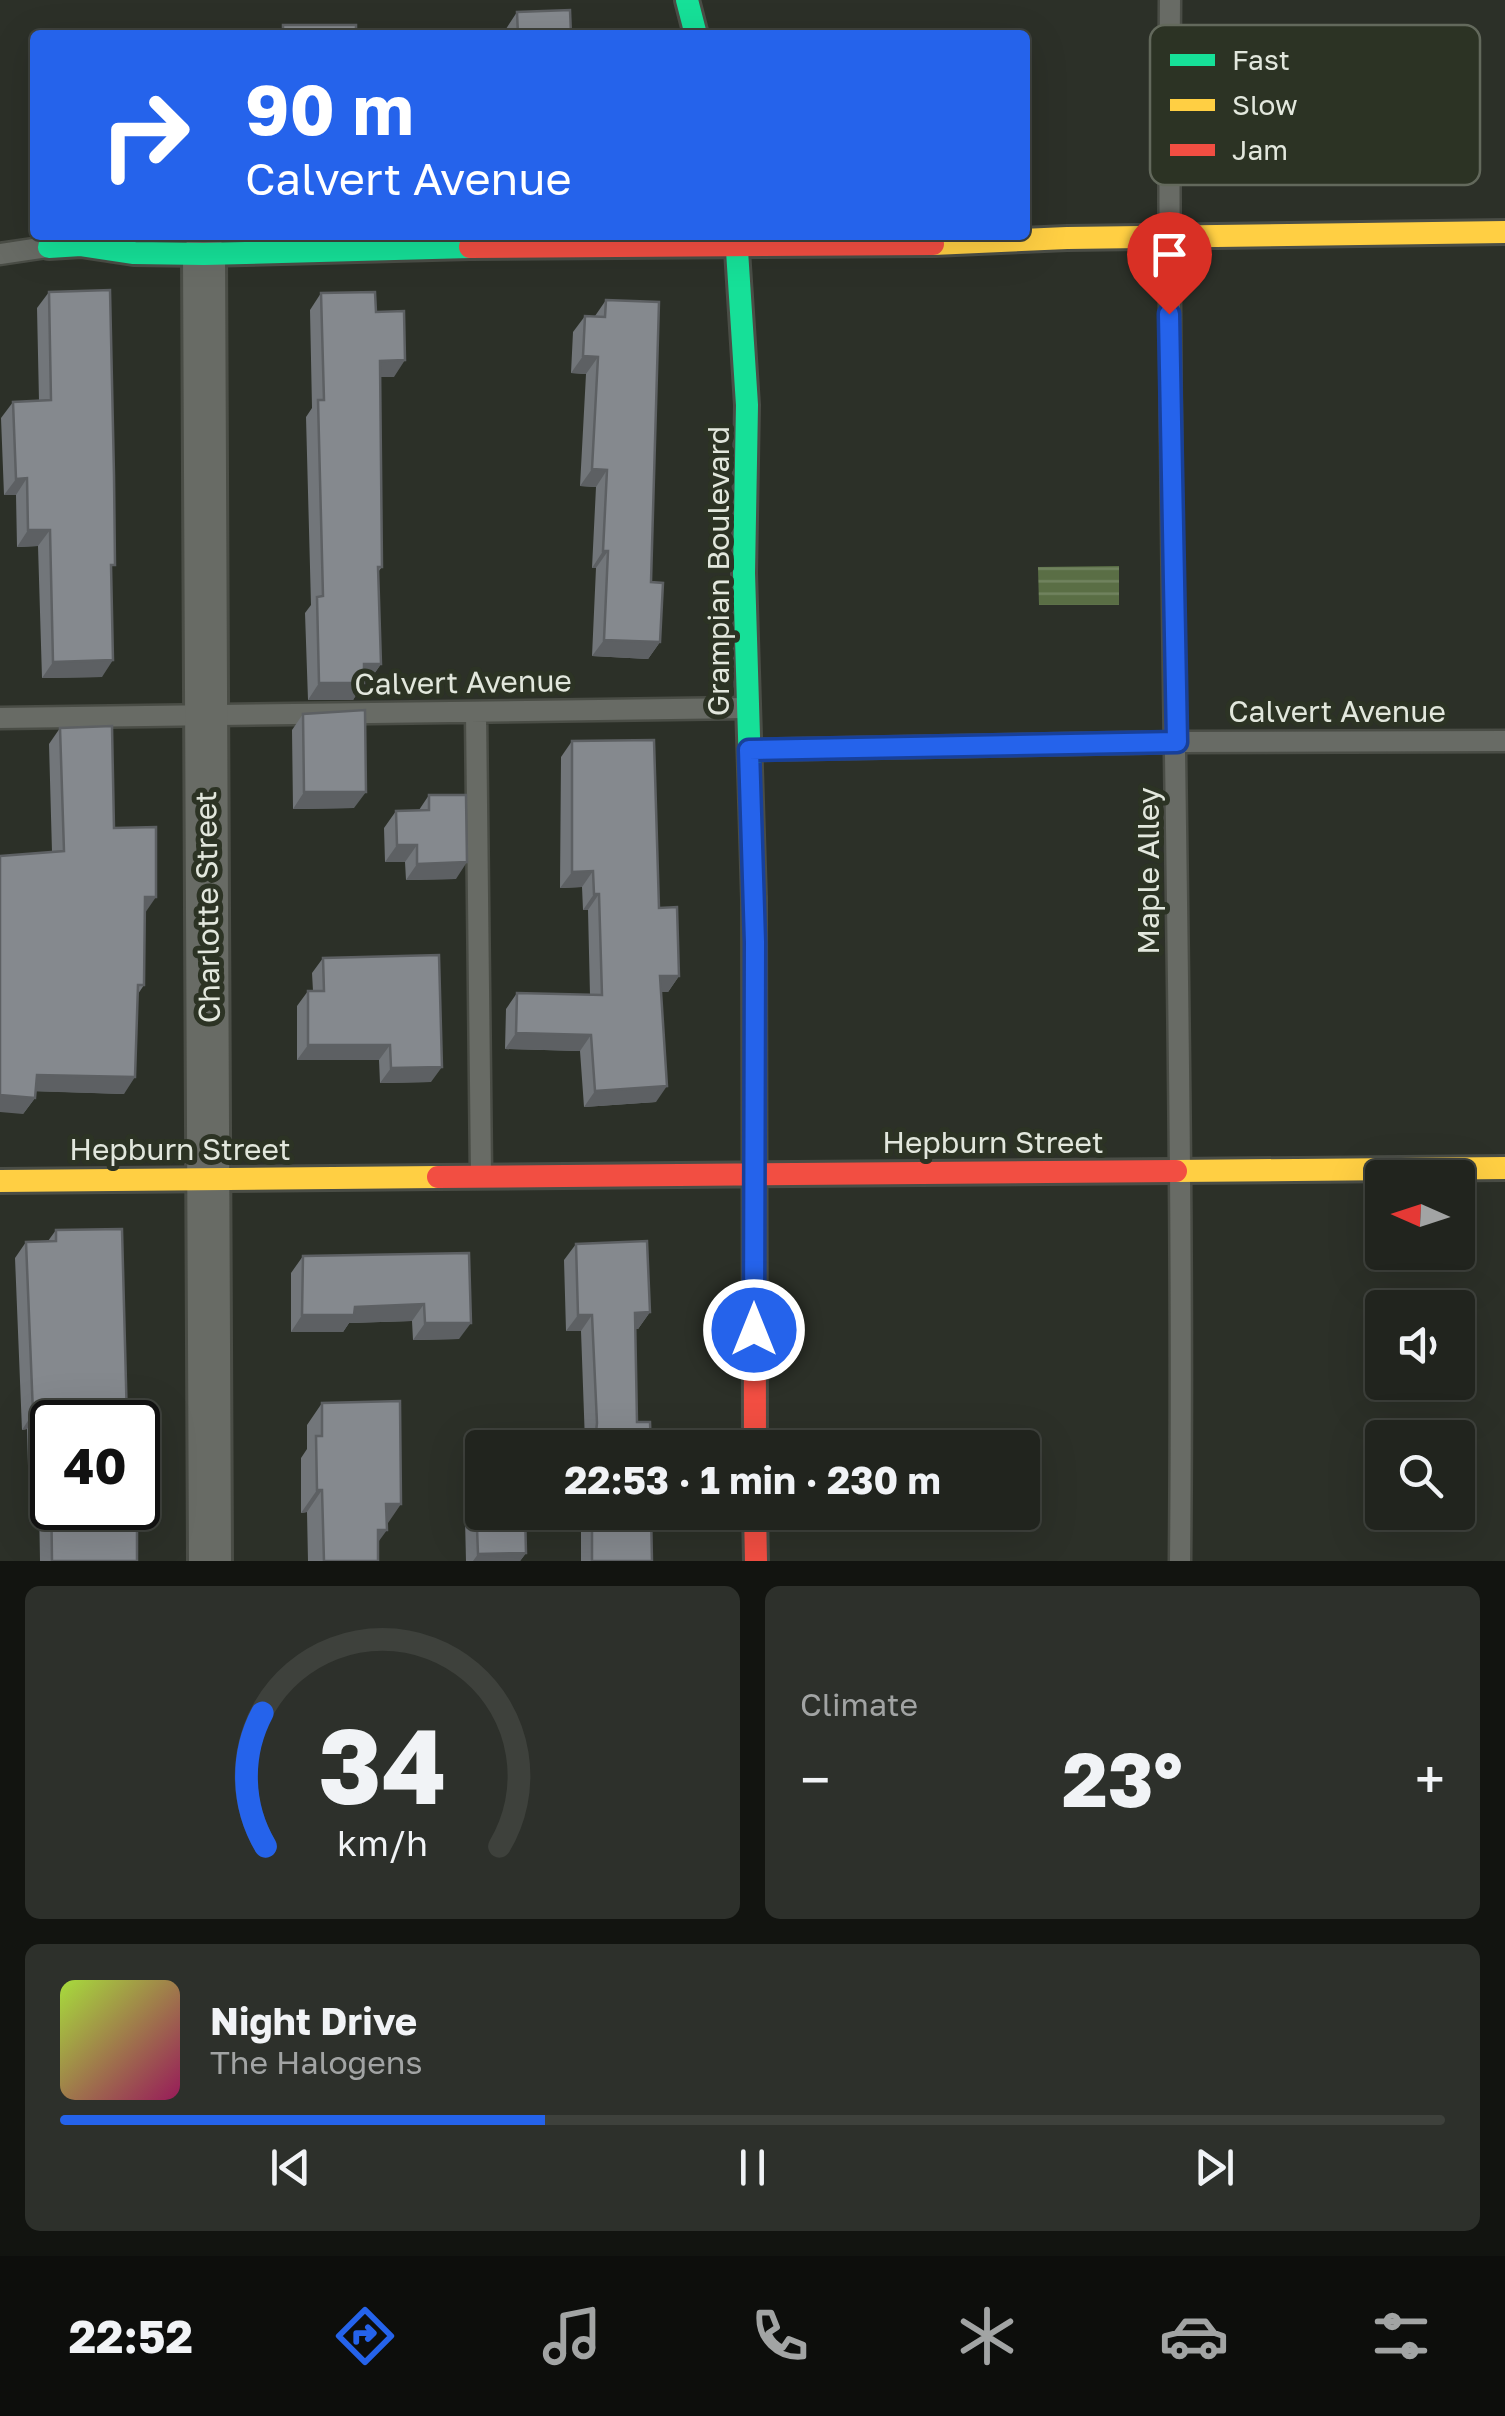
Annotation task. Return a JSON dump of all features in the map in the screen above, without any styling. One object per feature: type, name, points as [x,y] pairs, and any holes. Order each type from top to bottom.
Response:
[{"type":"street","points":[[687,0],[695,30]]},
{"type":"street","points":[[49,247],[82,245],[134,253],[204,254],[737,240],[920,244],[1505,232]]},
{"type":"street","name":"Grampian Boulevard","points":[[737,240],[748,406],[744,573],[755,942],[755,1430]]},
{"type":"street","name":"Charlotte Street","points":[[204,254],[210,1561]]},
{"type":"street","name":"Hepburn Street","points":[[0,1180],[1505,1168]]},
{"type":"street","points":[[755,1530],[756,1561]]},
{"type":"lane","name":"Maple Alley","points":[[1170,0],[1170,25]]},
{"type":"lane","name":"Maple Alley","points":[[1168,185],[1177,742],[1180,1561]]},
{"type":"lane","points":[[0,254],[49,247]]},
{"type":"lane","name":"Calvert Avenue","points":[[0,718],[747,708]]},
{"type":"lane","points":[[476,712],[481,1176]]},
{"type":"lane","name":"Calvert Avenue","points":[[749,750],[1505,741]]},
{"type":"shaded area","points":[[1119,566],[1119,605],[1039,605],[1038,567]]},
{"type":"building","points":[[570,10],[571,30],[518,30],[517,12]]},
{"type":"building","points":[[283,25],[356,25],[356,30],[283,30]]},
{"type":"building","points":[[110,290],[113,660],[53,662],[50,530],[28,530],[27,478],[16,479],[13,402],[51,400],[49,292]]},
{"type":"building","points":[[375,292],[376,312],[404,311],[405,360],[380,361],[381,664],[364,664],[364,683],[319,683],[317,597],[323,596],[318,400],[324,400],[321,293]]},
{"type":"building","points":[[606,300],[659,302],[651,582],[663,583],[660,642],[604,640],[607,470],[592,469],[598,357],[583,356],[585,316],[605,317]]},
{"type":"building","points":[[365,710],[366,792],[304,792],[303,714]]},
{"type":"building","points":[[112,726],[114,828],[156,827],[156,897],[145,897],[144,985],[138,985],[135,1077],[37,1075],[35,1098],[0,1095],[0,856],[64,851],[60,728]]},
{"type":"building","points":[[654,740],[659,908],[677,907],[679,976],[660,976],[667,1086],[595,1091],[591,1035],[516,1033],[517,993],[602,995],[599,894],[594,894],[593,871],[572,872],[572,741]]},
{"type":"building","points":[[429,795],[466,795],[467,862],[417,864],[417,845],[397,845],[396,811],[429,810]]},
{"type":"building","points":[[439,955],[442,1067],[391,1068],[390,1045],[308,1045],[308,991],[324,991],[323,958]]},
{"type":"building","points":[[122,1229],[126,1400],[32,1400],[26,1242],[56,1241],[56,1230]]},
{"type":"building","points":[[647,1241],[650,1312],[635,1313],[637,1422],[650,1422],[650,1430],[596,1430],[592,1315],[578,1315],[576,1244]]},
{"type":"building","points":[[469,1253],[471,1323],[425,1323],[424,1304],[355,1307],[354,1315],[302,1315],[303,1256]]},
{"type":"building","points":[[400,1401],[401,1504],[386,1504],[387,1530],[378,1530],[378,1561],[324,1561],[316,1436],[322,1436],[322,1403]]},
{"type":"building","points":[[52,1530],[137,1530],[137,1561],[52,1561]]},
{"type":"building","points":[[477,1530],[525,1530],[526,1553],[478,1554]]},
{"type":"building","points":[[592,1530],[651,1530],[652,1561],[592,1561]]},
{"type":"traffic: fast","points":[[687,0],[695,30]]},
{"type":"traffic: fast","points":[[736,240],[747,405],[744,573],[754,900]]},
{"type":"traffic: fast","points":[[49,247],[81,245],[134,253],[204,254],[470,247]]},
{"type":"traffic: slow","points":[[1030,240],[1505,232]]},
{"type":"traffic: slow","points":[[933,244],[1022,240]]},
{"type":"traffic: slow","points":[[1176,1171],[1505,1168]]},
{"type":"traffic: slow","points":[[0,1181],[438,1177]]},
{"type":"traffic: jam","points":[[470,247],[933,244]]},
{"type":"traffic: jam","points":[[754,900],[755,1430]]},
{"type":"traffic: jam","points":[[438,1177],[1176,1171]]},
{"type":"traffic: jam","points":[[755,1530],[756,1561]]},
{"type":"route","points":[[754,1330],[755,942],[749,750],[1177,742],[1169,314]]}]
